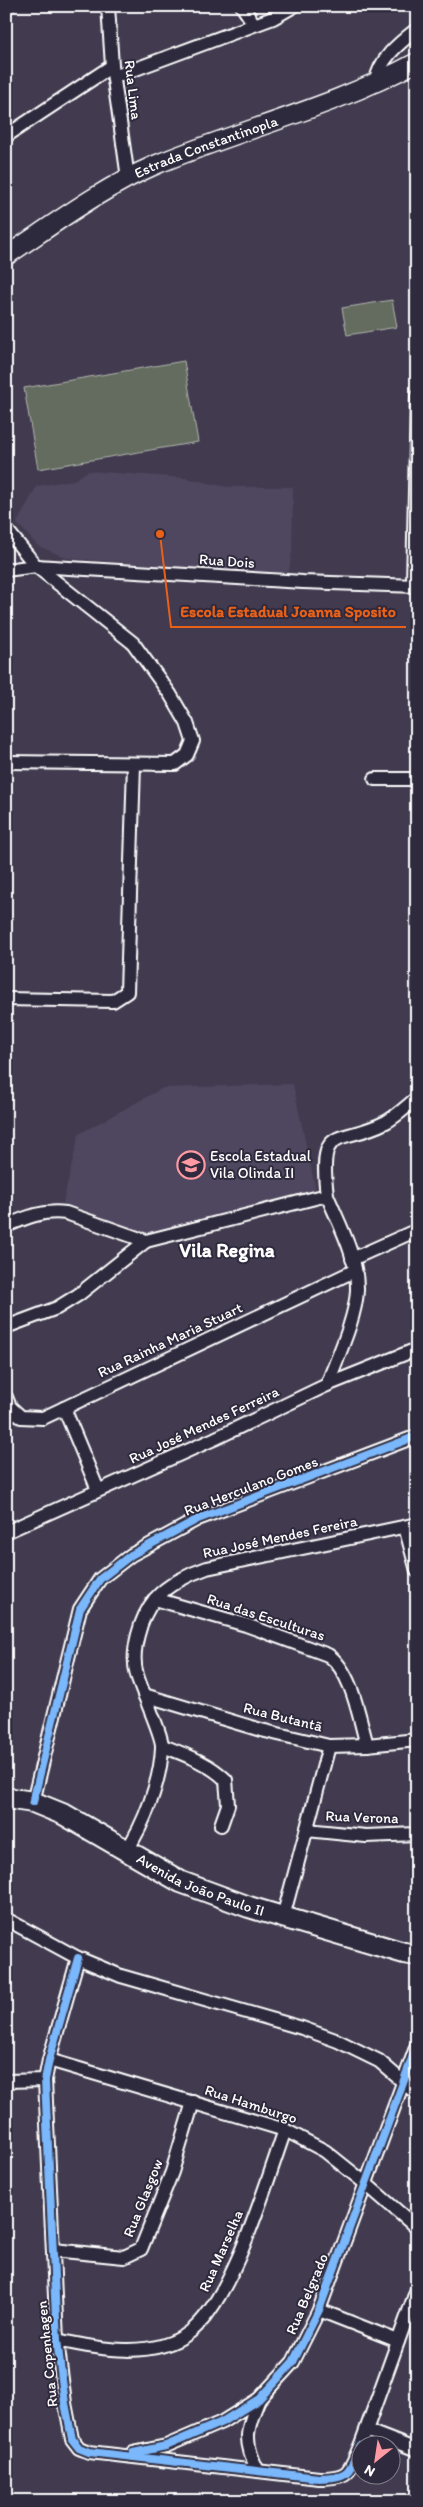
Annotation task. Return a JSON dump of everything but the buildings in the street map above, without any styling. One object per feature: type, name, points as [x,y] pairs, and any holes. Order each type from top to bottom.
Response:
[{"type":"main road","name":"Avenida João Paulo II","points":[[6,1798],[33,1802],[65,1815],[181,1882],[249,1908],[412,1958]]},
{"type":"street","name":"Rua Lima","points":[[108,6],[113,71],[128,178]]},
{"type":"street","points":[[242,6],[254,24]]},
{"type":"street","points":[[6,136],[113,71],[187,52],[254,24],[274,18],[294,6]]},
{"type":"street","points":[[375,84],[378,69],[385,58],[417,28]]},
{"type":"street","name":"Estrada Constantinopla","points":[[6,256],[128,178],[156,165],[346,97],[417,62]]},
{"type":"street","points":[[415,585],[417,396]]},
{"type":"street","points":[[6,529],[36,566],[133,643],[170,694],[187,723],[193,741],[187,755],[175,764],[6,762]]},
{"type":"street","name":"Rua Dois","points":[[6,570],[36,566],[302,582],[415,585]]},
{"type":"street","points":[[6,999],[112,1001],[127,992],[134,764]]},
{"type":"street","points":[[375,780],[417,780]]},
{"type":"street","points":[[328,1385],[353,1312],[357,1289],[353,1265],[327,1195],[325,1164],[327,1150],[332,1142],[344,1135],[386,1122],[417,1098]]},
{"type":"street","points":[[6,1327],[57,1308],[96,1282],[146,1240],[327,1195]]},
{"type":"street","points":[[6,1226],[30,1216],[54,1212],[66,1213],[146,1240]]},
{"type":"street","name":"Rua Rainha Maria Stuart","points":[[6,1397],[15,1413],[27,1419],[43,1418],[353,1265],[417,1230]]},
{"type":"street","name":"Rua José Mendes Ferreira","points":[[6,1532],[205,1444],[328,1385],[417,1349]]},
{"type":"street","points":[[64,1408],[98,1490]]},
{"type":"street","name":"Rua Herculano Gomes","points":[[33,1802],[80,1609],[100,1579],[130,1554],[198,1519],[417,1436]]},
{"type":"street","points":[[411,1525],[417,1571]]},
{"type":"street","name":"Rua José Mendes Fereira","points":[[163,1746],[136,1674],[135,1652],[146,1615],[155,1599],[182,1579],[207,1568],[411,1525]]},
{"type":"street","name":"Rua das Esculturas","points":[[155,1599],[254,1628],[328,1655],[336,1660],[346,1676],[367,1745]]},
{"type":"street","name":"Rua Butantã","points":[[144,1695],[260,1730],[329,1746],[367,1745],[417,1740]]},
{"type":"street","points":[[126,1851],[137,1835],[148,1811],[163,1746],[199,1761],[215,1770],[226,1780],[228,1805],[221,1825]]},
{"type":"street","points":[[283,1917],[329,1746]]},
{"type":"street","name":"Rua Verona","points":[[307,1830],[366,1836],[417,1834]]},
{"type":"street","points":[[9,1922],[78,1958],[129,1978],[338,2040],[379,2061],[417,2094]]},
{"type":"street","name":"Rua Copenhagen","points":[[78,1958],[45,2080],[57,2340],[65,2403],[74,2443],[79,2448],[89,2452],[319,2478],[340,2477],[350,2467]]},
{"type":"street","name":"Rua Belgrado","points":[[119,2455],[166,2446],[196,2435],[222,2422],[259,2399],[293,2362],[319,2310],[404,2083],[416,2043]]},
{"type":"street","name":"Rua Hamburgo","points":[[49,2060],[284,2130],[325,2151],[417,2228]]},
{"type":"street","points":[[6,2080],[45,2080]]},
{"type":"street","name":"Rua Glasgow","points":[[53,2250],[124,2257],[141,2249],[172,2172],[193,2102]]},
{"type":"street","name":"Rua Marselha","points":[[57,2340],[99,2349],[141,2350],[171,2342],[190,2333],[206,2317],[222,2294],[247,2236],[284,2130]]},
{"type":"street","name":"Rua Copenhagen","points":[[366,2434],[417,2289]]},
{"type":"street","points":[[319,2310],[398,2341]]},
{"type":"street","points":[[258,2471],[249,2452],[246,2436],[259,2399]]},
{"type":"street","points":[[368,2431],[417,2450]]},
{"type":"shaded area","points":[[88,471],[185,478],[227,487],[293,487],[292,552],[288,576],[67,558],[38,546],[17,523],[37,486],[74,480]]},
{"type":"shaded area","name":"Escola Estadual Vila Olinda II","points":[[293,1084],[317,1196],[145,1235],[63,1203],[79,1134],[163,1088]]},
{"type":"green space","points":[[392,300],[397,327],[347,335],[342,308]]},
{"type":"green space","points":[[184,361],[198,442],[38,469],[24,388]]},
{"type":"cycle path","points":[[33,1802],[80,1609],[100,1579],[131,1555],[198,1519],[417,1436]]},
{"type":"cycle path","points":[[78,1958],[45,2080],[57,2340],[65,2403],[72,2439],[79,2448],[89,2452],[319,2478],[337,2477],[343,2475],[350,2468]]},
{"type":"cycle path","points":[[133,2453],[166,2446],[222,2422],[259,2399],[293,2362],[319,2310],[417,2045]]},
{"type":"place","name":"Escola Estadual Joanna Sposito","points":[[160,534]]},
{"type":"place","name":"Escola Estadual Vila Olinda II","points":[[191,1165]]},
{"type":"district","name":"Vila Regina","points":[[227,1250]]}]
